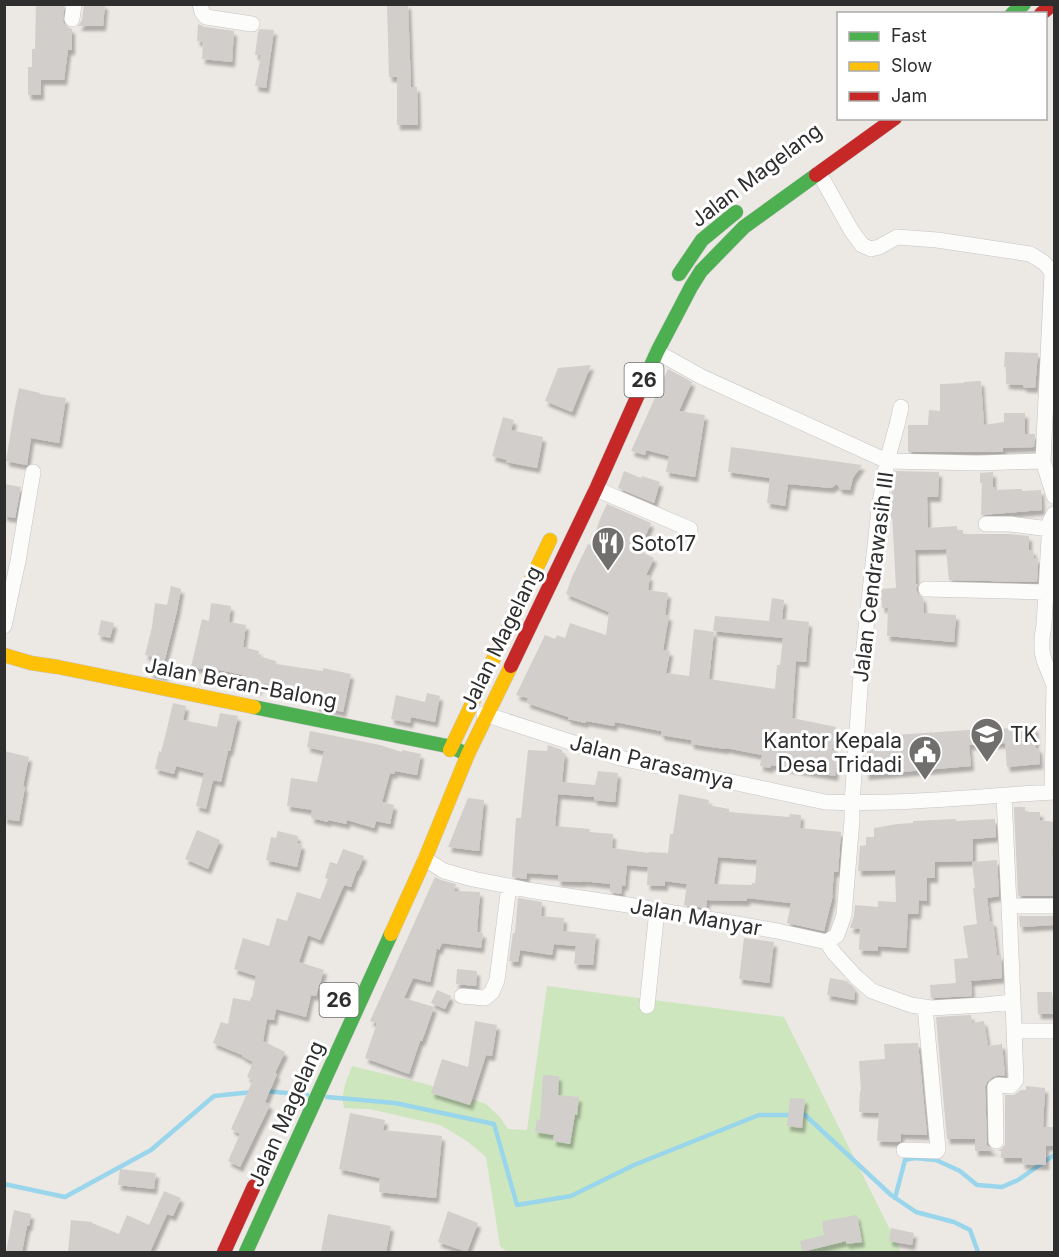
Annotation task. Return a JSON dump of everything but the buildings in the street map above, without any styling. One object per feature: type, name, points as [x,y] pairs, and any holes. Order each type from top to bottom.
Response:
[{"type":"main road","name":"Jalan Magelang","points":[[246,1252],[425,859],[468,754],[596,489],[657,352],[691,287],[713,258],[744,227],[892,120]]},
{"type":"main road","name":"Jalan Magelang","points":[[675,282],[702,240],[750,202]]},
{"type":"main road","name":"Jalan Magelang","points":[[450,752],[556,526]]},
{"type":"main road","name":"Jalan Beran-Balong","points":[[4,655],[31,663],[468,754]]},
{"type":"main road","name":"Jalan Magelang","points":[[224,1252],[258,1178]]},
{"type":"street","points":[[200,4],[206,17],[252,24]]},
{"type":"street","points":[[819,173],[851,230],[862,245],[871,249],[897,237],[937,240],[1030,255],[1048,266],[1052,273],[1043,461],[1054,496]]},
{"type":"street","name":"Jalan Cendrawasih III","points":[[657,352],[702,376],[887,461],[879,509],[861,674],[852,803]]},
{"type":"street","points":[[901,407],[887,461],[977,463],[1043,461]]},
{"type":"street","points":[[4,626],[33,472]]},
{"type":"street","points":[[596,489],[690,529]]},
{"type":"street","points":[[1053,792],[1054,685],[1042,651],[1049,529],[1054,514]]},
{"type":"street","points":[[986,524],[1010,524],[1049,529]]},
{"type":"street","points":[[926,589],[1045,592]]},
{"type":"street","name":"Jalan Parasamya","points":[[468,710],[620,758],[825,802],[852,803],[1053,792]]},
{"type":"street","points":[[996,1141],[995,1087],[998,1085],[1011,1086],[1017,1080],[1004,796]]},
{"type":"street","points":[[852,803],[844,915],[837,935],[827,942],[834,953],[872,991],[911,1005],[931,1008],[1012,1002]]},
{"type":"street","name":"Jalan Manyar","points":[[425,859],[444,871],[472,879],[777,931],[827,942]]},
{"type":"street","points":[[462,996],[485,999],[492,992],[497,980],[510,886]]},
{"type":"street","points":[[1009,906],[1054,906]]},
{"type":"street","points":[[647,1006],[657,910]]},
{"type":"street","points":[[904,1150],[937,1151],[938,1149],[925,1007]]},
{"type":"street","points":[[1014,1031],[1054,1031]]},
{"type":"green space","points":[[547,986],[784,1017],[901,1252],[507,1252],[500,1246],[486,1157],[467,1141],[440,1125],[369,1109],[344,1108],[343,1092],[352,1066],[426,1084],[486,1104],[500,1117],[508,1129],[527,1130]]},
{"type":"waterway","points":[[265,1091],[307,1095]]},
{"type":"waterway","points":[[4,1184],[65,1197],[151,1150],[214,1096],[253,1092]]},
{"type":"waterway","points":[[327,1097],[395,1103],[494,1124],[517,1205],[571,1196],[634,1165],[759,1115],[805,1115],[891,1195],[916,1212],[954,1222],[970,1230],[978,1252]]},
{"type":"waterway","points":[[895,1198],[905,1160],[914,1158],[936,1160],[960,1171],[977,1185],[1002,1187],[1018,1180],[1054,1155]]},
{"type":"traffic: fast","points":[[1014,12],[1024,4]]},
{"type":"traffic: fast","points":[[642,386],[657,352],[701,271],[744,227],[816,175]]},
{"type":"traffic: fast","points":[[679,274],[702,240],[736,212]]},
{"type":"traffic: fast","points":[[254,707],[452,747],[464,753]]},
{"type":"traffic: fast","points":[[246,1252],[391,934]]},
{"type":"traffic: slow","points":[[450,750],[550,540]]},
{"type":"traffic: slow","points":[[4,655],[31,663],[254,707]]},
{"type":"traffic: slow","points":[[391,934],[468,754],[511,666]]},
{"type":"traffic: jam","points":[[1043,12],[1053,4]]},
{"type":"traffic: jam","points":[[816,175],[892,120]]},
{"type":"traffic: jam","points":[[511,666],[596,489],[642,386]]},
{"type":"traffic: jam","points":[[224,1252],[254,1186]]},
{"type":"place","name":"Soto17","points":[[608,572]]},
{"type":"place","name":"TK","points":[[987,763]]},
{"type":"place","name":"Kantor Kepala Desa Tridadi","points":[[925,781]]}]
